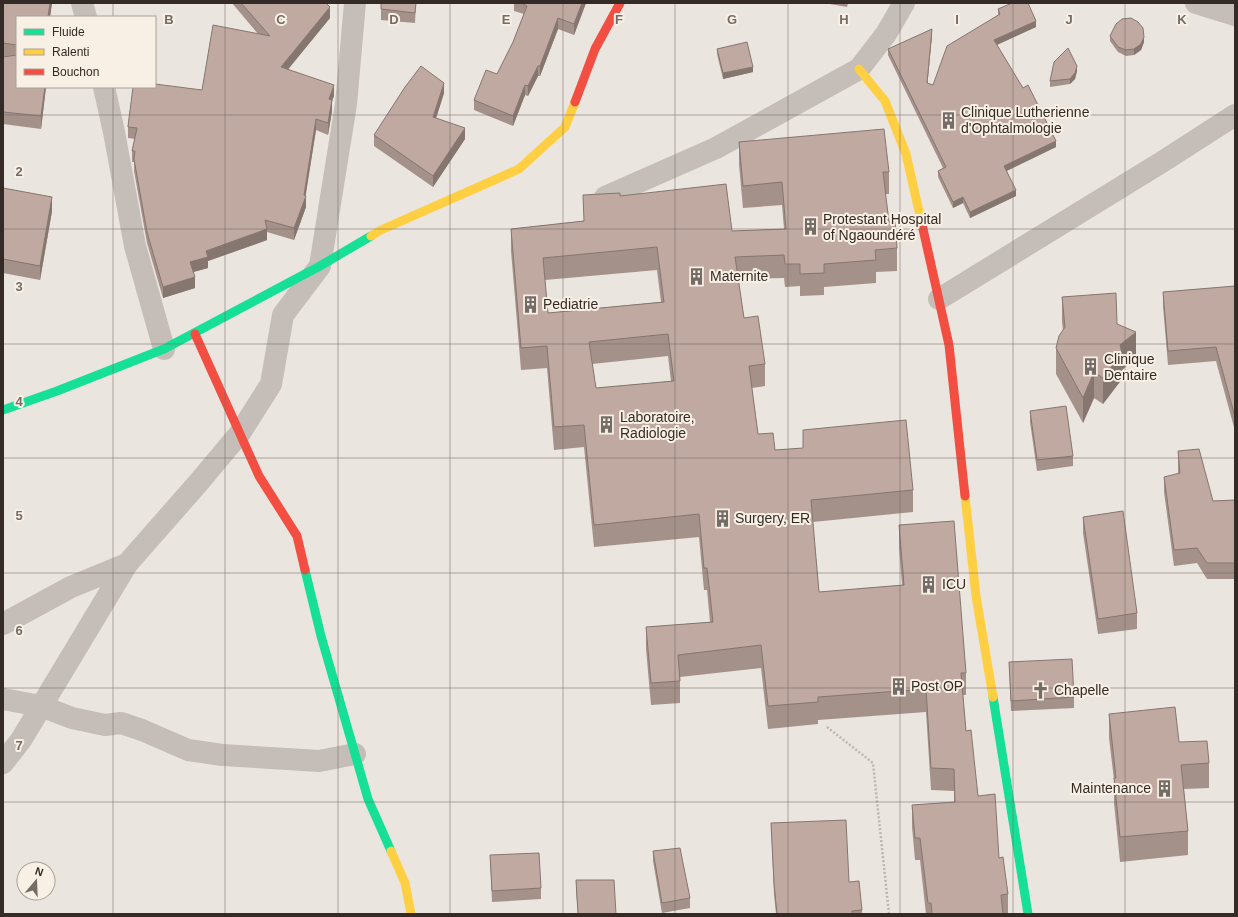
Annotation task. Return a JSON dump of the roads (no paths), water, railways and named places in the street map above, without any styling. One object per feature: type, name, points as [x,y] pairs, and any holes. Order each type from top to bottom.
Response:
[{"type":"street","points":[[82,3],[86,16]]},
{"type":"street","points":[[3,763],[21,740],[127,564],[240,433],[271,384],[283,315],[320,266],[346,104],[355,3]]},
{"type":"street","points":[[3,410],[57,391],[164,349],[195,334],[320,266],[381,230],[519,169],[565,127],[595,49],[620,3]]},
{"type":"street","points":[[605,197],[716,148],[859,69],[886,34],[904,3]]},
{"type":"street","points":[[1196,3],[1235,15]]},
{"type":"street","points":[[859,69],[885,101],[906,154],[949,345],[976,596],[1028,914]]},
{"type":"street","points":[[104,88],[135,246],[164,349]]},
{"type":"street","points":[[939,300],[1235,115]]},
{"type":"street","points":[[195,334],[259,476],[297,536],[321,636],[368,799],[406,883],[411,914]]},
{"type":"street","points":[[3,624],[71,587],[127,564]]},
{"type":"street","points":[[3,699],[41,706],[72,718],[105,725],[120,723],[142,730],[188,750],[194,751],[222,755],[319,761],[355,754]]},
{"type":"place","name":"Clinique Lutherienne d'Ophtalmologie","points":[[948,120]]},
{"type":"place","name":"Protestant Hospital of Ngaoundéré","points":[[810,227]]},
{"type":"place","name":"Maternite","points":[[697,276]]},
{"type":"place","name":"Pediatrie","points":[[530,304]]},
{"type":"place","name":"Clinique Dentaire","points":[[1091,367]]},
{"type":"place","name":"Laboratoire, Radiologie","points":[[607,425]]},
{"type":"place","name":"Surgery, ER","points":[[722,518]]},
{"type":"place","name":"ICU","points":[[929,584]]},
{"type":"place","name":"Post OP","points":[[898,686]]},
{"type":"place","name":"Chapelle","points":[[1041,690]]},
{"type":"place","name":"Maintenance","points":[[1164,788]]}]
